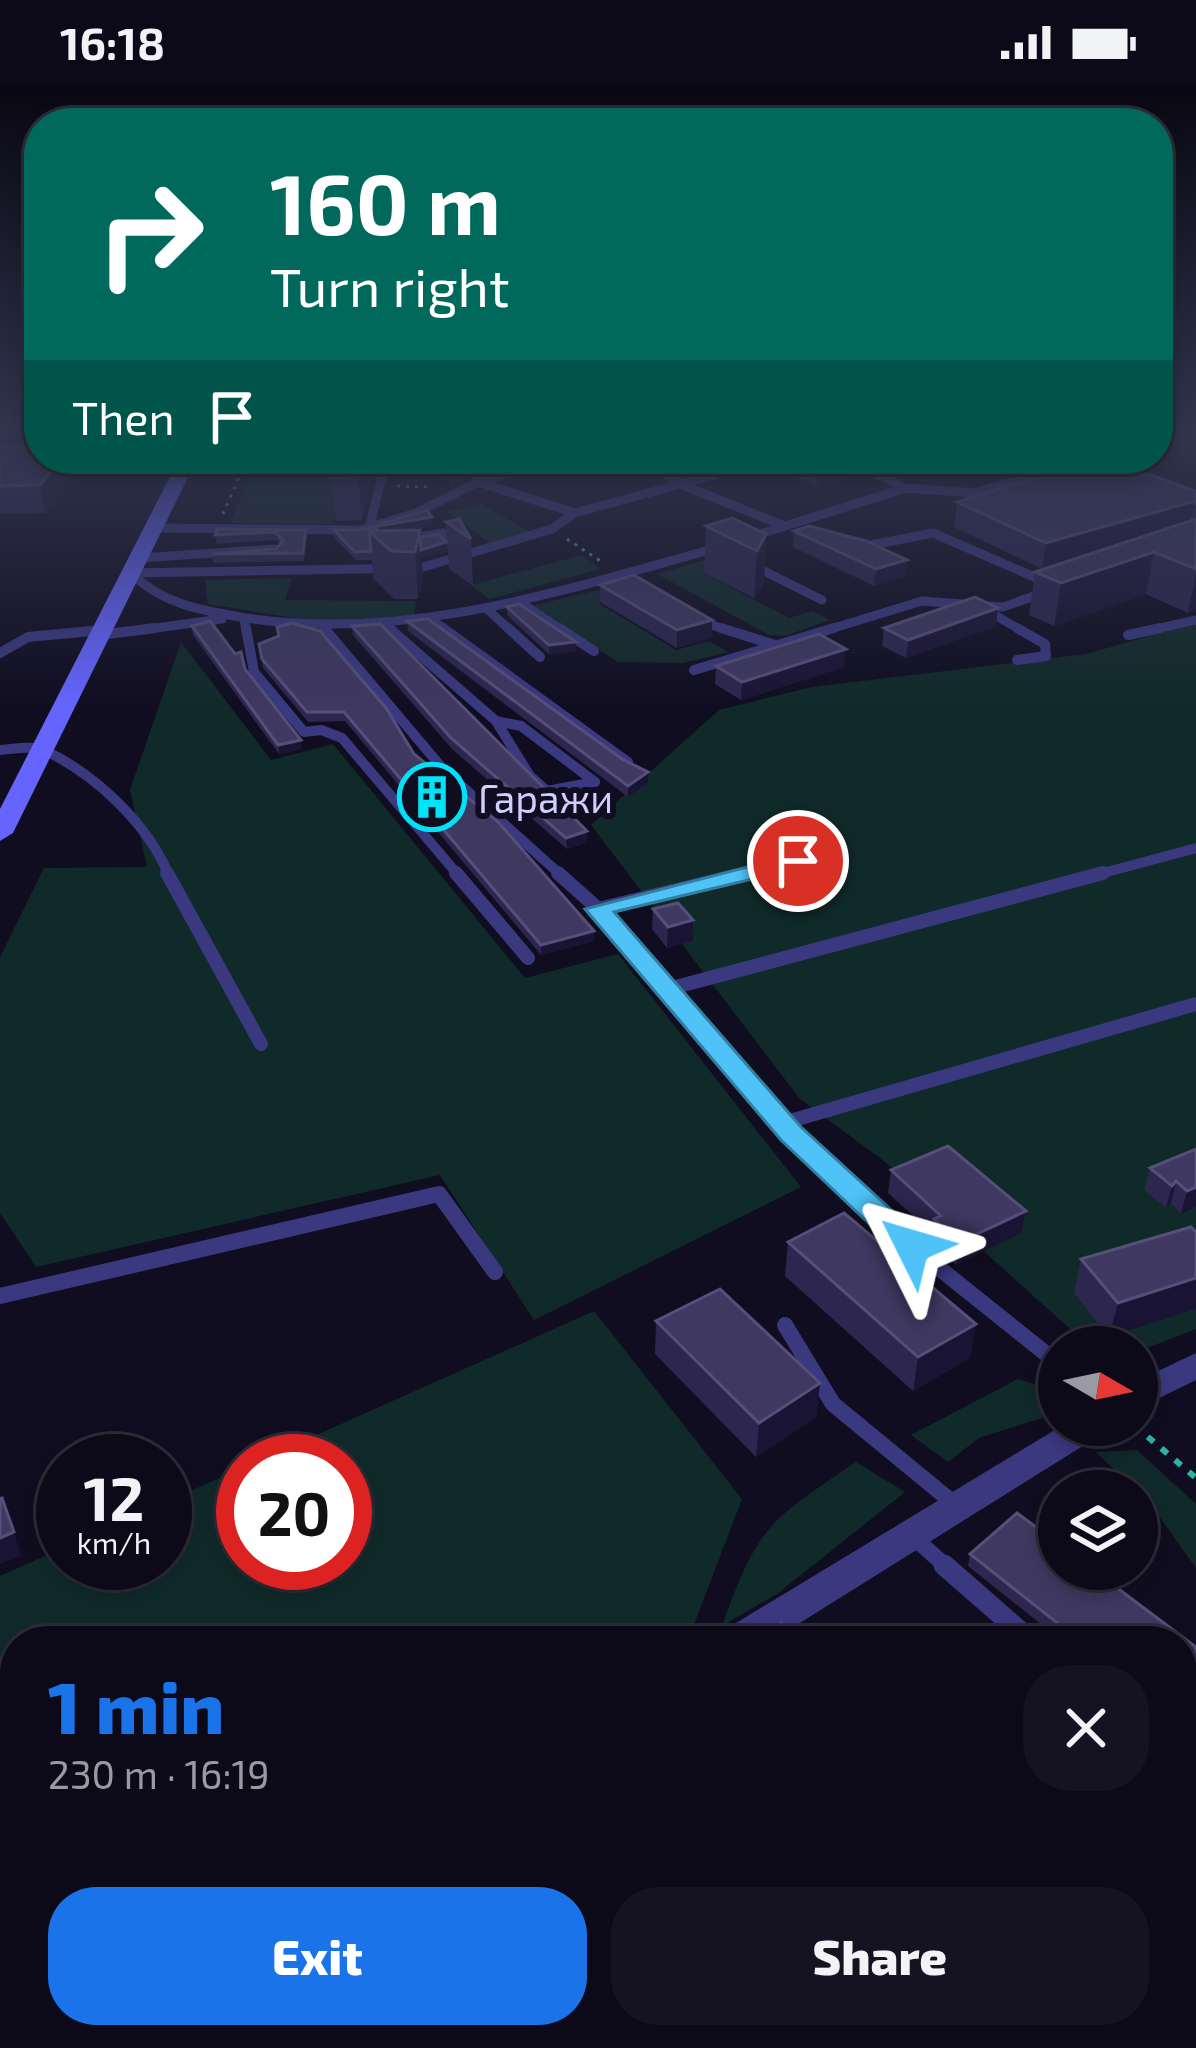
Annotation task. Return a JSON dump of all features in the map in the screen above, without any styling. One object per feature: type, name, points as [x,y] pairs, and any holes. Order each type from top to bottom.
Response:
[{"type":"main road","points":[[0,833],[154,528]]},
{"type":"street","points":[[763,1626],[1056,1446]]},
{"type":"lane","points":[[154,528],[335,532],[367,526]]},
{"type":"lane","points":[[135,565],[395,572],[557,526]]},
{"type":"lane","points":[[0,653],[28,637],[208,619],[323,627],[432,620],[727,553],[785,526]]},
{"type":"lane","points":[[788,526],[820,534]]},
{"type":"lane","points":[[401,540],[443,533],[463,555]]},
{"type":"lane","points":[[694,670],[922,601],[1003,607],[1051,590],[1046,582],[933,533],[866,549],[851,544]]},
{"type":"lane","points":[[135,565],[275,550]]},
{"type":"lane","points":[[727,553],[822,601]]},
{"type":"lane","points":[[135,565],[152,596],[248,619]]},
{"type":"lane","points":[[622,576],[638,586]]},
{"type":"lane","points":[[520,602],[594,651]]},
{"type":"lane","points":[[981,607],[1046,644],[1046,656],[1017,660]]},
{"type":"lane","points":[[488,610],[540,657]]},
{"type":"lane","points":[[687,614],[775,645]]},
{"type":"lane","points":[[248,619],[254,672],[304,732],[321,730],[343,738],[528,958]]},
{"type":"lane","points":[[432,620],[628,762]]},
{"type":"lane","points":[[1128,635],[1196,620]]},
{"type":"lane","points":[[386,625],[496,721],[530,776],[548,790],[595,782],[521,726],[496,721]]},
{"type":"lane","points":[[323,627],[443,769],[598,909],[783,1124],[875,1217],[1038,1347]]},
{"type":"lane","points":[[0,750],[43,748],[138,819],[155,841],[176,895],[261,1044]]},
{"type":"lane","points":[[668,989],[1196,848]]},
{"type":"lane","points":[[598,909],[828,853]]},
{"type":"lane","points":[[783,1124],[910,1082],[1196,1004]]},
{"type":"lane","points":[[0,1296],[439,1194],[495,1273]]},
{"type":"lane","points":[[785,1325],[833,1404],[957,1506]]},
{"type":"lane","points":[[910,1535],[1013,1626]]},
{"type":"path","points":[[552,529],[622,576]]},
{"type":"path","points":[[1158,1446],[1196,1478]]},
{"type":"green space","points":[[466,526],[519,526],[528,531],[490,543]]},
{"type":"green space","points":[[582,555],[601,569],[489,599],[471,585]]},
{"type":"green space","points":[[711,558],[724,565],[703,573],[789,618],[813,611],[830,620],[785,636],[769,635],[657,574]]},
{"type":"green space","points":[[291,578],[285,600],[416,601],[414,619],[314,621],[208,604],[205,580]]},
{"type":"green space","points":[[614,586],[628,593],[598,603],[676,650],[710,641],[728,652],[683,663],[618,662],[532,606]]},
{"type":"green space","points":[[1196,623],[1196,1329],[1158,1344],[1158,1326],[1067,1326],[884,1161],[800,1099],[591,825],[719,710],[812,687],[1086,654]]},
{"type":"green space","points":[[181,642],[271,760],[333,744],[525,978],[618,954],[801,1187],[534,1320],[440,1175],[36,1267],[0,1213],[0,957],[44,868],[147,867],[130,790]]},
{"type":"green space","points":[[594,1311],[742,1499],[693,1626],[0,1626],[0,1576],[36,1560],[36,1590],[192,1590],[192,1490],[216,1480],[216,1590],[372,1590],[372,1434],[318,1434]]},
{"type":"green space","points":[[1018,1379],[1038,1385],[1038,1419],[979,1438],[948,1462],[911,1435]]},
{"type":"green space","points":[[1137,1450],[1196,1504],[1196,1568],[1158,1515],[1158,1470],[1115,1470],[1096,1452]]},
{"type":"green space","points":[[856,1462],[905,1492],[777,1594],[722,1626],[746,1566],[770,1528],[803,1498]]},
{"type":"building","points":[[380,526],[369,531],[371,551],[355,552],[334,530]]},
{"type":"building","points":[[706,526],[748,526],[766,534],[757,551]]},
{"type":"building","points":[[809,526],[866,541],[907,560],[876,569],[794,531]]},
{"type":"building","points":[[1008,526],[1108,526],[1046,543]]},
{"type":"building","points":[[1176,526],[1196,526],[1196,569],[1154,552],[1061,583],[1035,572]]},
{"type":"building","points":[[217,529],[306,530],[303,553],[212,554],[276,549],[283,541],[275,532],[215,535]]},
{"type":"building","points":[[420,530],[415,552],[391,551],[369,531]]},
{"type":"building","points":[[439,534],[446,542],[421,550],[420,537]]},
{"type":"building","points":[[634,575],[712,620],[677,630],[600,585]]},
{"type":"building","points":[[975,597],[998,608],[908,640],[884,628]]},
{"type":"building","points":[[519,604],[576,642],[549,645],[507,607]]},
{"type":"building","points":[[428,619],[622,759],[648,772],[628,786],[407,621]]},
{"type":"building","points":[[210,621],[235,654],[241,652],[245,669],[301,740],[278,745],[192,626]]},
{"type":"building","name":"Гаражи","points":[[292,623],[320,631],[386,708],[414,754],[498,822],[594,931],[541,945],[344,712],[307,712],[262,659],[259,644],[279,636],[277,627]]},
{"type":"building","name":"Гаражи","points":[[380,624],[587,831],[566,838],[451,738],[352,626]]},
{"type":"building","points":[[819,634],[846,649],[742,682],[716,666]]},
{"type":"building","points":[[678,903],[693,920],[668,927],[653,909]]},
{"type":"building","points":[[948,1146],[1026,1211],[960,1242],[934,1219],[941,1216],[891,1170]]},
{"type":"building","points":[[1196,1149],[1196,1187],[1187,1191],[1176,1181],[1172,1186],[1150,1168]]},
{"type":"building","points":[[844,1213],[976,1324],[918,1357],[788,1242]]},
{"type":"building","points":[[1191,1227],[1196,1232],[1196,1278],[1118,1303],[1081,1259]]},
{"type":"building","points":[[720,1289],[820,1383],[759,1423],[656,1321]]},
{"type":"building","points":[[0,1499],[14,1532],[0,1538]]},
{"type":"building","points":[[1017,1513],[1038,1528],[1038,1590],[1120,1590],[1168,1626],[1061,1626],[970,1554]]},
{"type":"place","name":"Гаражи","points":[[432,797]]},
{"type":"route","points":[[798,861],[598,909],[791,1134],[875,1217],[912,1246]]}]
